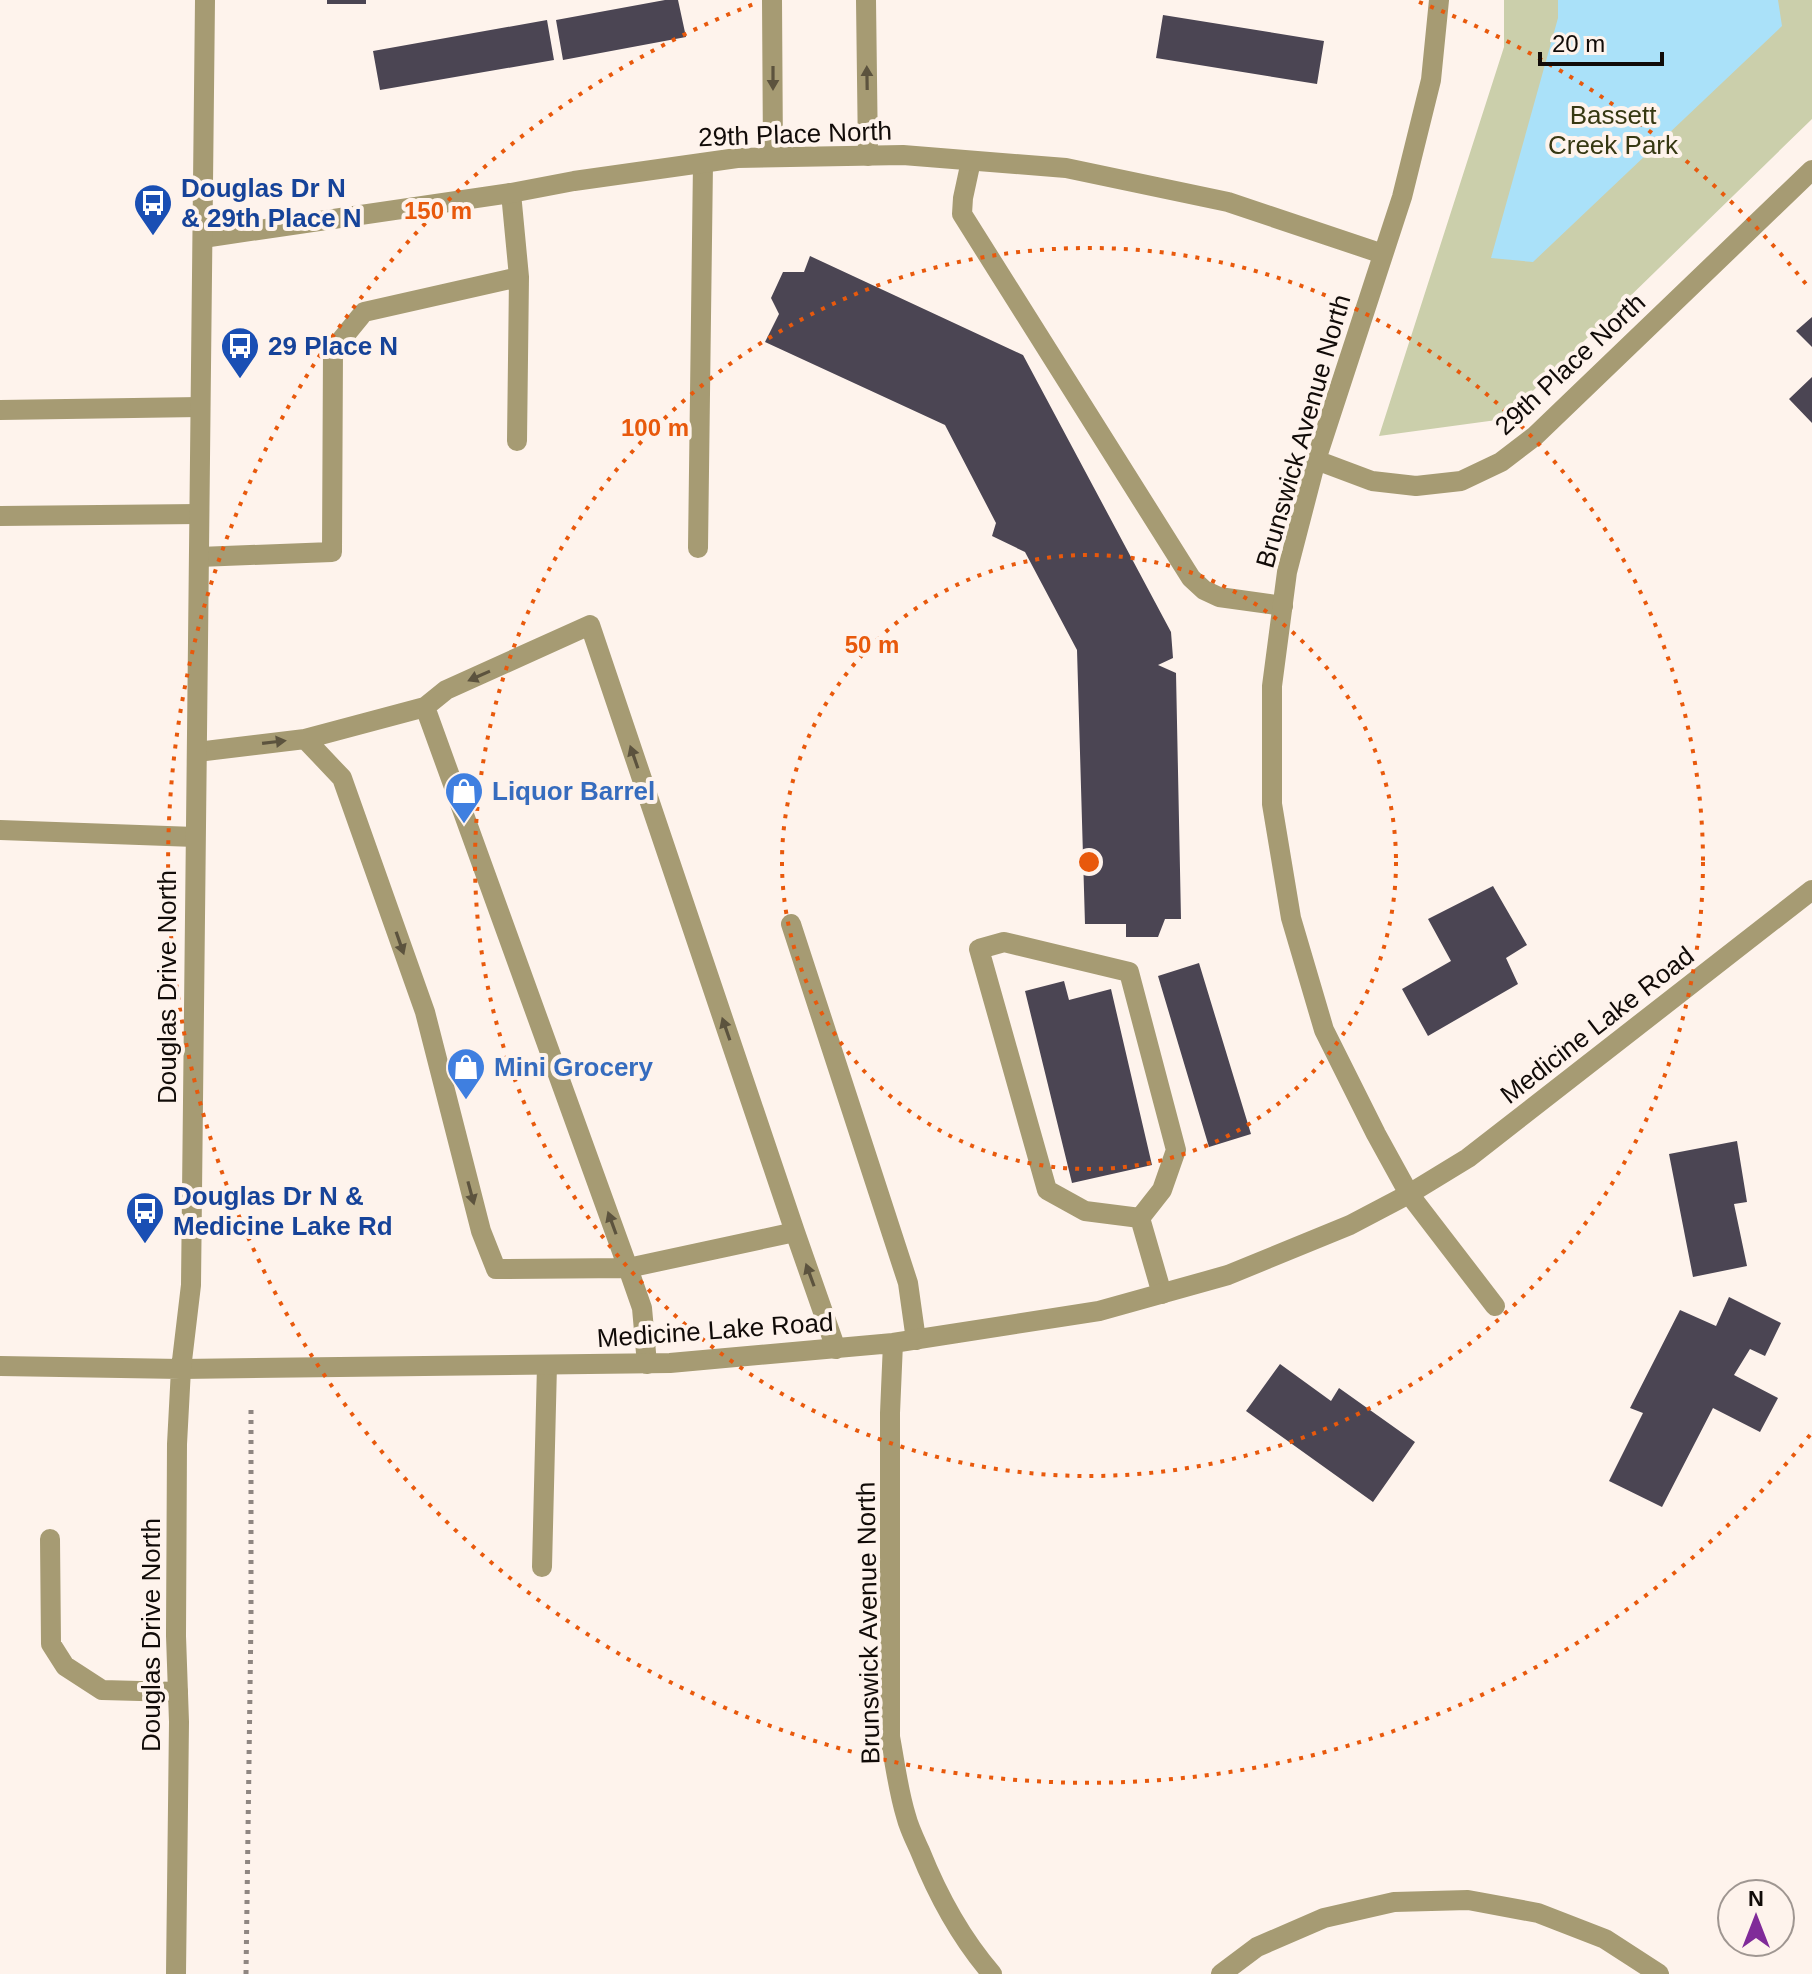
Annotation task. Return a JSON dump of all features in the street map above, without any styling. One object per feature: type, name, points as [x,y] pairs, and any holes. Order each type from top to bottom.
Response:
[{"type":"street","name":"Douglas Drive North","points":[[176,1974],[177,1460],[181,1369],[191,1285],[205,0]]},
{"type":"street","points":[[772,0],[773,157]]},
{"type":"street","points":[[866,0],[868,156]]},
{"type":"street","name":"Brunswick Avenue North","points":[[1409,1194],[1324,1030],[1291,918],[1272,804],[1272,686],[1287,572],[1316,460],[1402,197],[1431,80],[1439,0]]},
{"type":"street","name":"29th Place North","points":[[203,238],[737,158],[903,155],[1066,168],[1228,202],[1383,254]]},
{"type":"street","points":[[971,161],[962,214],[1191,578],[1204,590],[1219,597],[1283,606]]},
{"type":"street","points":[[698,548],[703,163]]},
{"type":"street","name":"29th Place North","points":[[1316,460],[1372,481],[1416,486],[1461,481],[1501,462],[1535,436],[1812,170]]},
{"type":"street","points":[[511,193],[519,277],[517,441]]},
{"type":"street","points":[[199,557],[332,552],[333,350],[364,312],[519,277]]},
{"type":"street","points":[[0,410],[200,407]]},
{"type":"street","points":[[0,516],[199,514]]},
{"type":"street","points":[[197,752],[305,739],[425,707],[446,690],[590,625],[836,1349]]},
{"type":"street","points":[[425,707],[642,1308],[647,1364]]},
{"type":"street","points":[[305,739],[342,778],[425,1012],[481,1231],[496,1269],[628,1268],[795,1232]]},
{"type":"street","points":[[0,830],[195,837]]},
{"type":"street","name":"Medicine Lake Road","points":[[0,1366],[181,1369],[647,1364],[893,1343],[1099,1311],[1228,1275],[1350,1225],[1409,1194],[1468,1158],[1812,890]]},
{"type":"street","points":[[791,924],[908,1283],[916,1340]]},
{"type":"street","points":[[1004,942],[1129,972],[1176,1150],[1162,1190],[1140,1218],[1085,1211],[1047,1190],[979,949],[1004,942]]},
{"type":"street","points":[[1409,1194],[1495,1306]]},
{"type":"street","points":[[1140,1218],[1162,1294]]},
{"type":"street","name":"Brunswick Avenue North","points":[[893,1343],[890,1413],[890,1737],[906,1819],[941,1901],[974,1953],[992,1974]]},
{"type":"street","points":[[542,1567],[547,1365]]},
{"type":"street","points":[[50,1539],[51,1644],[65,1666],[102,1690],[178,1692]]},
{"type":"street","points":[[1221,1974],[1257,1947],[1324,1918],[1394,1902],[1468,1900],[1538,1913],[1565,1923],[1605,1939],[1659,1974]]},
{"type":"path","points":[[246,1974],[251,1408]]},
{"type":"green space","name":"Bassett Creek Park","points":[[1504,0],[1812,0],[1812,119],[1504,419],[1379,436],[1504,47]]},
{"type":"water","points":[[1558,0],[1778,0],[1782,26],[1533,262],[1491,258],[1558,18]]},
{"type":"building","points":[[327,0],[366,0],[366,4],[327,4]]},
{"type":"building","points":[[678,0],[686,37],[563,60],[556,20]]},
{"type":"building","points":[[1163,15],[1324,41],[1317,84],[1156,58]]},
{"type":"building","points":[[547,20],[554,60],[380,90],[373,51]]},
{"type":"building","points":[[810,256],[1023,355],[1171,632],[1173,658],[1158,665],[1176,673],[1181,919],[1165,919],[1158,937],[1126,937],[1126,924],[1085,924],[1077,650],[1025,552],[992,536],[996,523],[945,425],[765,342],[779,314],[771,298],[783,272],[804,272]]},
{"type":"building","points":[[1812,317],[1812,347],[1796,331]]},
{"type":"building","points":[[1812,377],[1812,423],[1789,399]]},
{"type":"building","points":[[1493,886],[1527,945],[1506,958],[1518,984],[1428,1036],[1402,989],[1451,961],[1428,919]]},
{"type":"building","points":[[1199,963],[1251,1134],[1209,1147],[1158,976]]},
{"type":"building","points":[[1064,981],[1069,1000],[1111,989],[1152,1165],[1072,1183],[1025,991]]},
{"type":"building","points":[[1737,1141],[1747,1202],[1734,1204],[1747,1266],[1693,1277],[1669,1154]]},
{"type":"building","points":[[1729,1297],[1781,1323],[1765,1356],[1750,1349],[1734,1375],[1778,1398],[1760,1432],[1713,1408],[1662,1507],[1609,1481],[1643,1413],[1630,1408],[1680,1310],[1716,1326]]},
{"type":"building","points":[[1280,1364],[1331,1401],[1339,1388],[1415,1442],[1373,1502],[1246,1411]]},
{"type":"place","name":"Douglas Dr N & 29th Place N","points":[[153,237]]},
{"type":"place","name":"29 Place N","points":[[240,380]]},
{"type":"place","name":"Liquor Barrel","points":[[464,825]]},
{"type":"place","name":"Mini Grocery","points":[[466,1101]]},
{"type":"place","name":"Douglas Dr N & Medicine Lake Rd","points":[[145,1245]]}]
